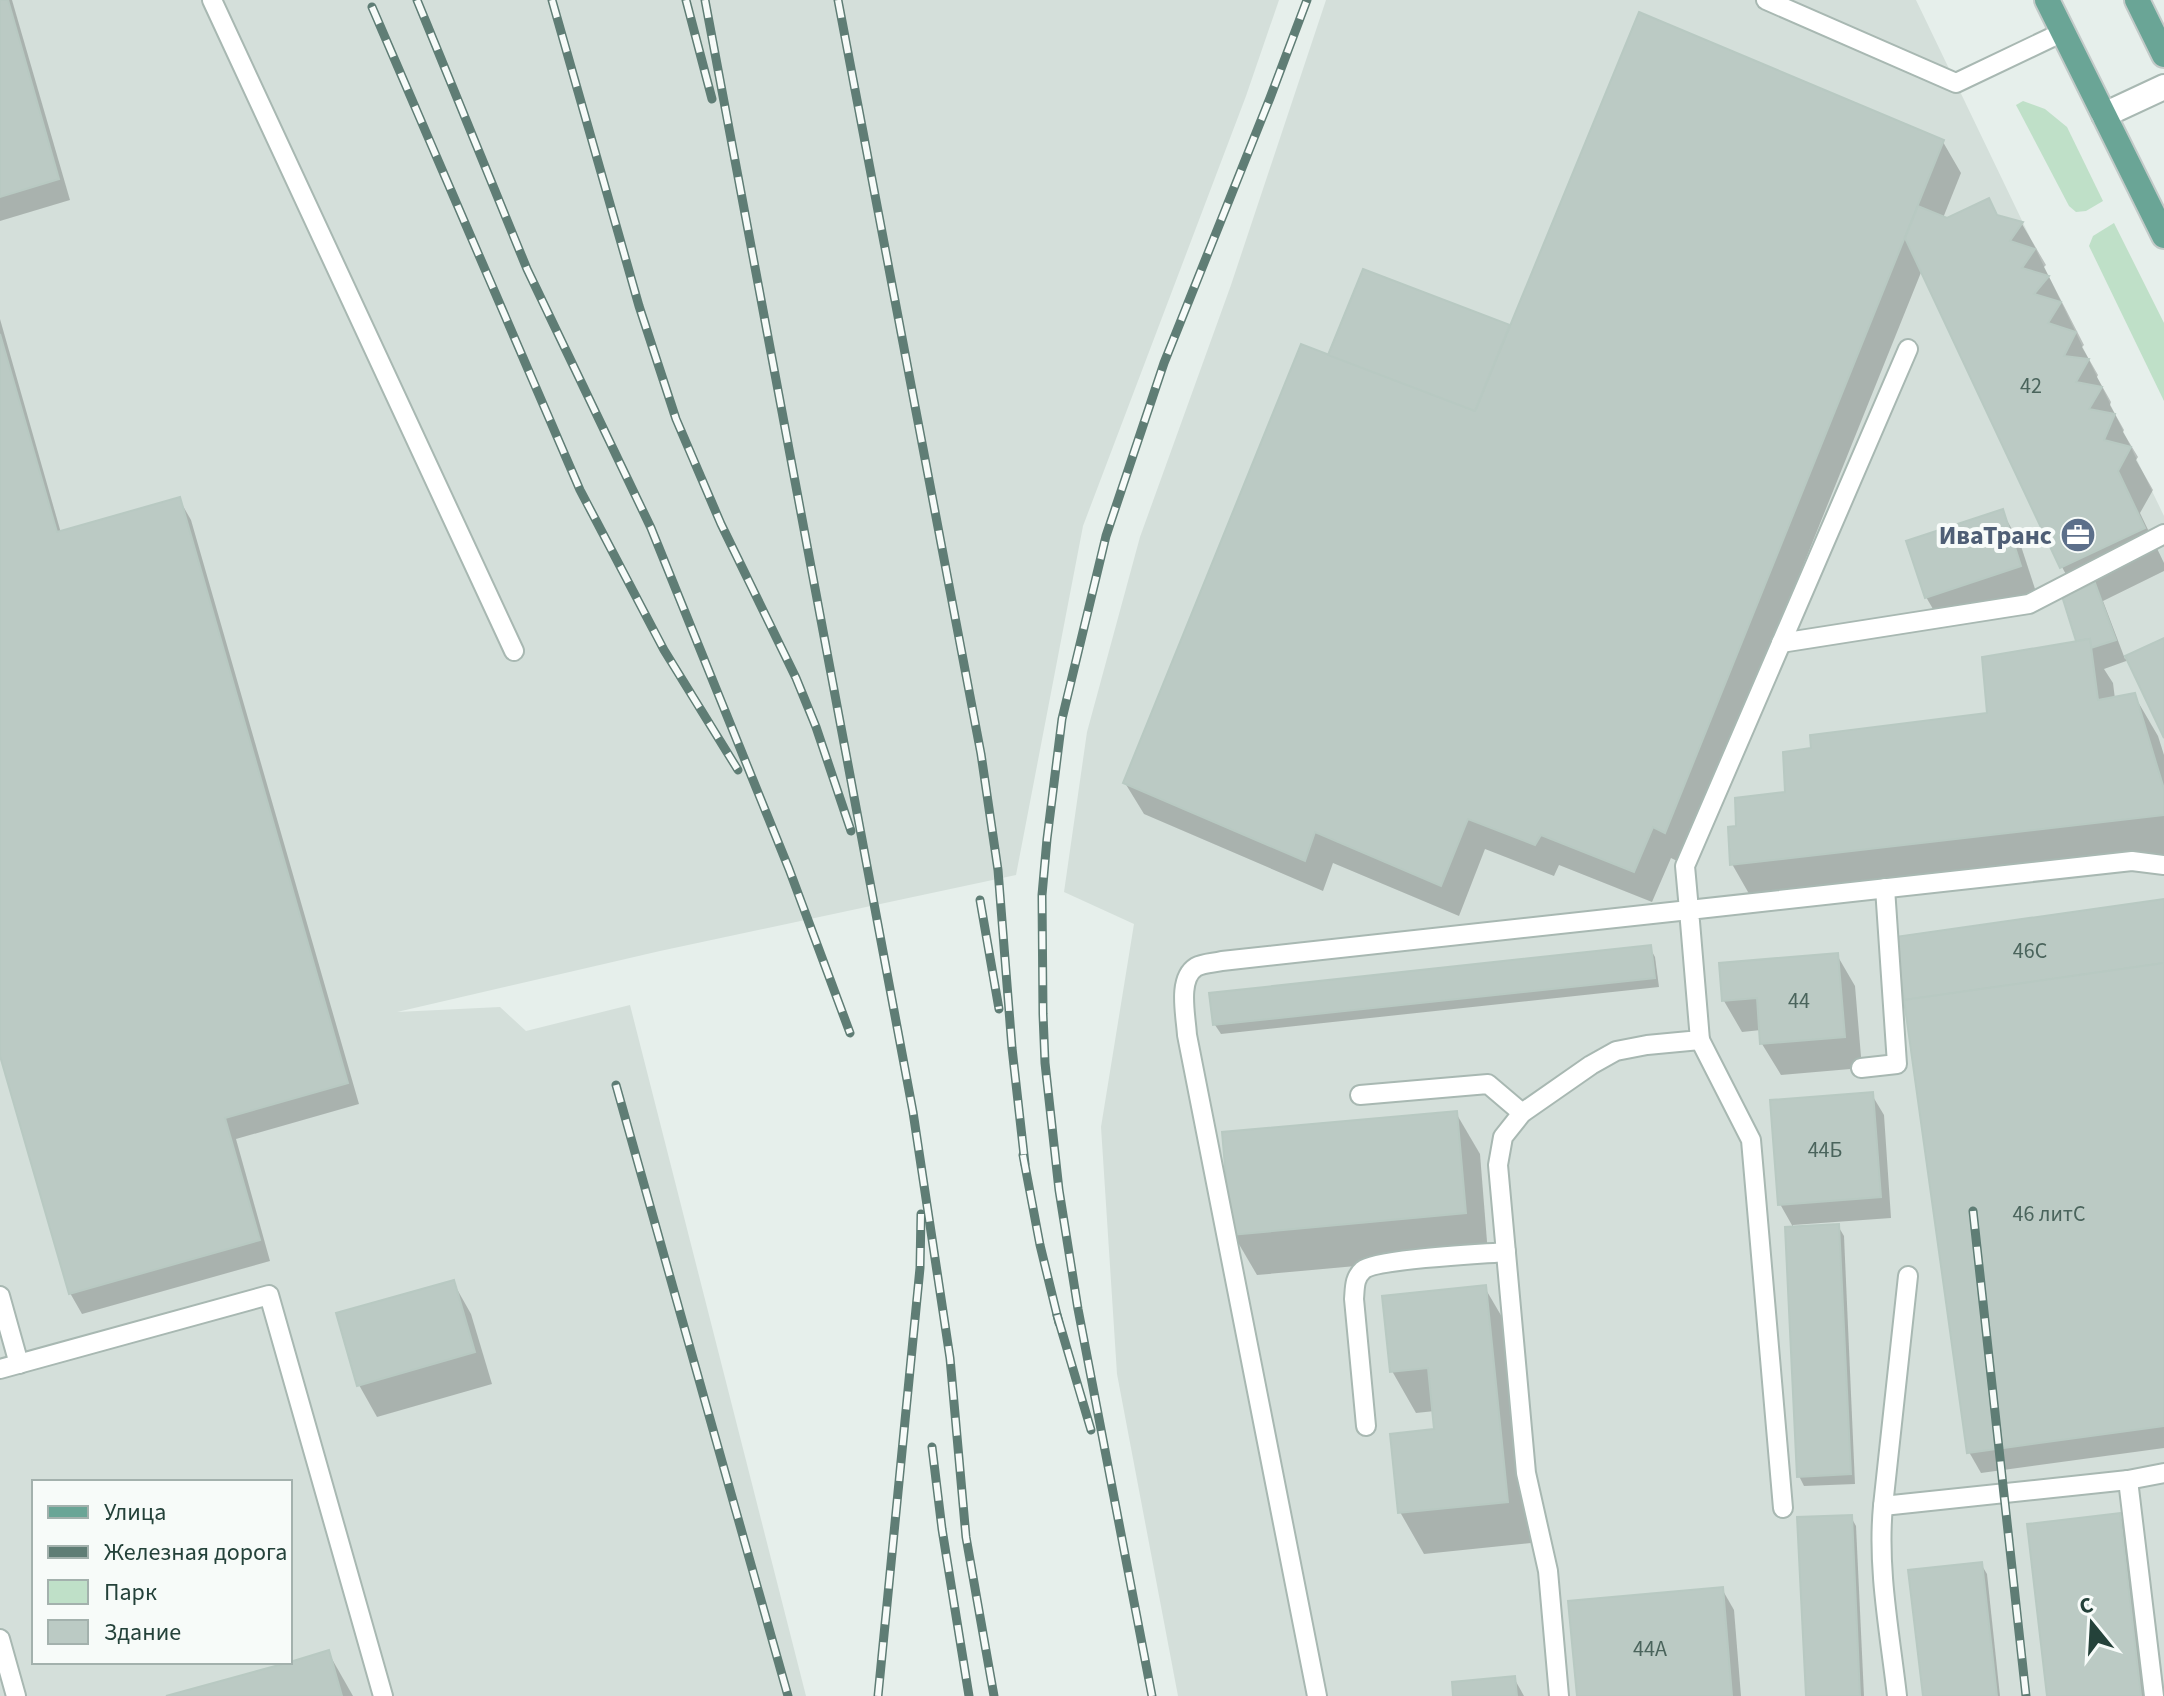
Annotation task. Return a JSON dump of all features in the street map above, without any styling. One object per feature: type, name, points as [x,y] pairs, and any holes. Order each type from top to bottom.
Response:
[{"type":"main road","points":[[2047,0],[2164,236]]},
{"type":"main road","points":[[2137,0],[2164,55]]},
{"type":"street","points":[[2104,115],[2164,87]]},
{"type":"lane","points":[[212,0],[514,651]]},
{"type":"lane","points":[[1766,0],[1956,83],[2063,32]]},
{"type":"lane","points":[[1783,1508],[1751,1140],[1700,1040],[1685,866],[1908,349]]},
{"type":"lane","points":[[1781,643],[2029,604],[2164,534]]},
{"type":"lane","points":[[1317,1696],[1187,1035],[1187,977],[1197,966],[2132,861],[2164,865]]},
{"type":"lane","points":[[1861,1068],[1897,1064],[1885,888]]},
{"type":"lane","points":[[1559,1696],[1548,1571],[1526,1473],[1498,1165],[1503,1137],[1522,1113],[1616,1051],[1700,1040]]},
{"type":"lane","points":[[1360,1095],[1488,1084],[1522,1113]]},
{"type":"lane","points":[[1366,1426],[1354,1299],[1355,1281],[1364,1268],[1389,1262],[1506,1252]]},
{"type":"lane","points":[[1897,1696],[1881,1532],[1908,1276]]},
{"type":"lane","points":[[0,1369],[269,1295],[383,1696]]},
{"type":"lane","points":[[0,1296],[19,1364]]},
{"type":"lane","points":[[1883,1506],[2128,1480],[2164,1473]]},
{"type":"lane","points":[[2128,1480],[2154,1696]]},
{"type":"lane","points":[[0,1639],[16,1696]]},
{"type":"shaded area","points":[[0,0],[1279,0],[1246,96],[1083,526],[1016,875],[660,951],[397,1012],[500,1007],[526,1031],[630,1005],[806,1696],[0,1696]]},
{"type":"shaded area","points":[[1326,0],[1916,0],[2164,516],[2164,1696],[1178,1696],[1117,1374],[1101,1127],[1134,924],[1064,892],[1087,732],[1140,537],[1231,285]]},
{"type":"green space","points":[[2023,101],[2045,109],[2067,127],[2103,201],[2086,211],[2076,212],[2069,206],[2016,105]]},
{"type":"green space","points":[[2114,223],[2164,323],[2164,401],[2089,246],[2093,236]]},
{"type":"building","points":[[0,0],[8,0],[59,179],[0,197]]},
{"type":"building","points":[[1639,12],[1944,140],[1665,833],[1653,827],[1634,872],[1541,835],[1535,845],[1468,819],[1441,886],[1315,832],[1305,861],[1123,783],[1301,344],[1475,411]]},
{"type":"building","points":[[1989,198],[1997,215],[2023,222],[2010,241],[2035,249],[2022,268],[2049,276],[2034,294],[2061,302],[2048,323],[2076,332],[2064,356],[2089,359],[2076,382],[2102,387],[2089,409],[2115,414],[2104,440],[2131,447],[2118,471],[2145,528],[2060,568],[1905,238],[1918,206],[1947,218]]},
{"type":"building","points":[[1363,269],[1510,325],[1475,411],[1328,355]]},
{"type":"building","points":[[0,334],[57,532],[180,497],[348,1083],[225,1118],[260,1240],[69,1294],[0,1056]]},
{"type":"building","points":[[2003,509],[2021,566],[1925,598],[1906,541]]},
{"type":"building","points":[[2095,583],[2116,640],[2091,648],[2090,639],[2076,641],[2062,596]]},
{"type":"building","points":[[2164,638],[2164,738],[2125,656]]},
{"type":"building","points":[[2090,639],[2098,700],[2135,693],[2164,789],[2164,815],[1730,865],[1728,827],[1736,826],[1735,798],[1785,792],[1783,752],[1811,748],[1810,735],[1987,713],[1982,657]]},
{"type":"building","points":[[2164,899],[2164,963],[1904,1000],[1895,937]]},
{"type":"building","points":[[1651,945],[1655,978],[1213,1025],[1209,993]]},
{"type":"building","points":[[1838,953],[1845,1037],[1760,1044],[1757,998],[1722,1001],[1719,963]]},
{"type":"building","points":[[2164,963],[2164,1426],[1967,1453],[1904,1000]]},
{"type":"building","points":[[1873,1092],[1881,1197],[1778,1205],[1770,1100]]},
{"type":"building","points":[[1457,1111],[1466,1213],[1231,1235],[1222,1132]]},
{"type":"building","points":[[1839,1224],[1851,1474],[1797,1477],[1785,1227]]},
{"type":"building","points":[[454,1280],[475,1352],[357,1386],[336,1313]]},
{"type":"building","points":[[1486,1285],[1508,1502],[1398,1513],[1390,1434],[1434,1429],[1428,1368],[1390,1372],[1382,1296]]},
{"type":"building","points":[[2120,1513],[2141,1696],[2047,1696],[2027,1524]]},
{"type":"building","points":[[1852,1515],[1860,1696],[1806,1696],[1797,1517]]},
{"type":"building","points":[[1982,1562],[1997,1696],[1923,1696],[1908,1570]]},
{"type":"building","points":[[1723,1587],[1732,1696],[1577,1696],[1568,1601]]},
{"type":"building","points":[[329,1650],[342,1696],[166,1696],[292,1664],[292,1661]]},
{"type":"building","points":[[1515,1676],[1517,1696],[1453,1696],[1452,1682]]},
{"type":"railway","points":[[417,0],[527,269],[651,528],[789,869],[850,1033]]},
{"type":"railway","points":[[552,0],[639,306],[676,419],[721,524],[796,678],[851,831]]},
{"type":"railway","points":[[686,0],[712,99]]},
{"type":"railway","points":[[705,0],[913,1112],[950,1358],[966,1537],[994,1696]]},
{"type":"railway","points":[[838,0],[981,754],[998,870],[1025,1164]]},
{"type":"railway","points":[[1152,1696],[1078,1309],[1059,1190],[1045,1063],[1043,1014],[1042,895],[1047,839],[1062,719],[1106,536],[1164,363],[1307,0]]},
{"type":"railway","points":[[372,7],[580,490],[664,650],[738,770]]},
{"type":"railway","points":[[980,900],[999,1009]]},
{"type":"railway","points":[[616,1085],[788,1696]]},
{"type":"railway","points":[[1023,1155],[1059,1323]]},
{"type":"railway","points":[[1973,1211],[2026,1696]]},
{"type":"railway","points":[[878,1696],[920,1268],[921,1214]]},
{"type":"railway","points":[[1057,1315],[1091,1430]]},
{"type":"railway","points":[[932,1447],[969,1696]]},
{"type":"place","name":"ИваТранс","points":[[2078,535]]}]
